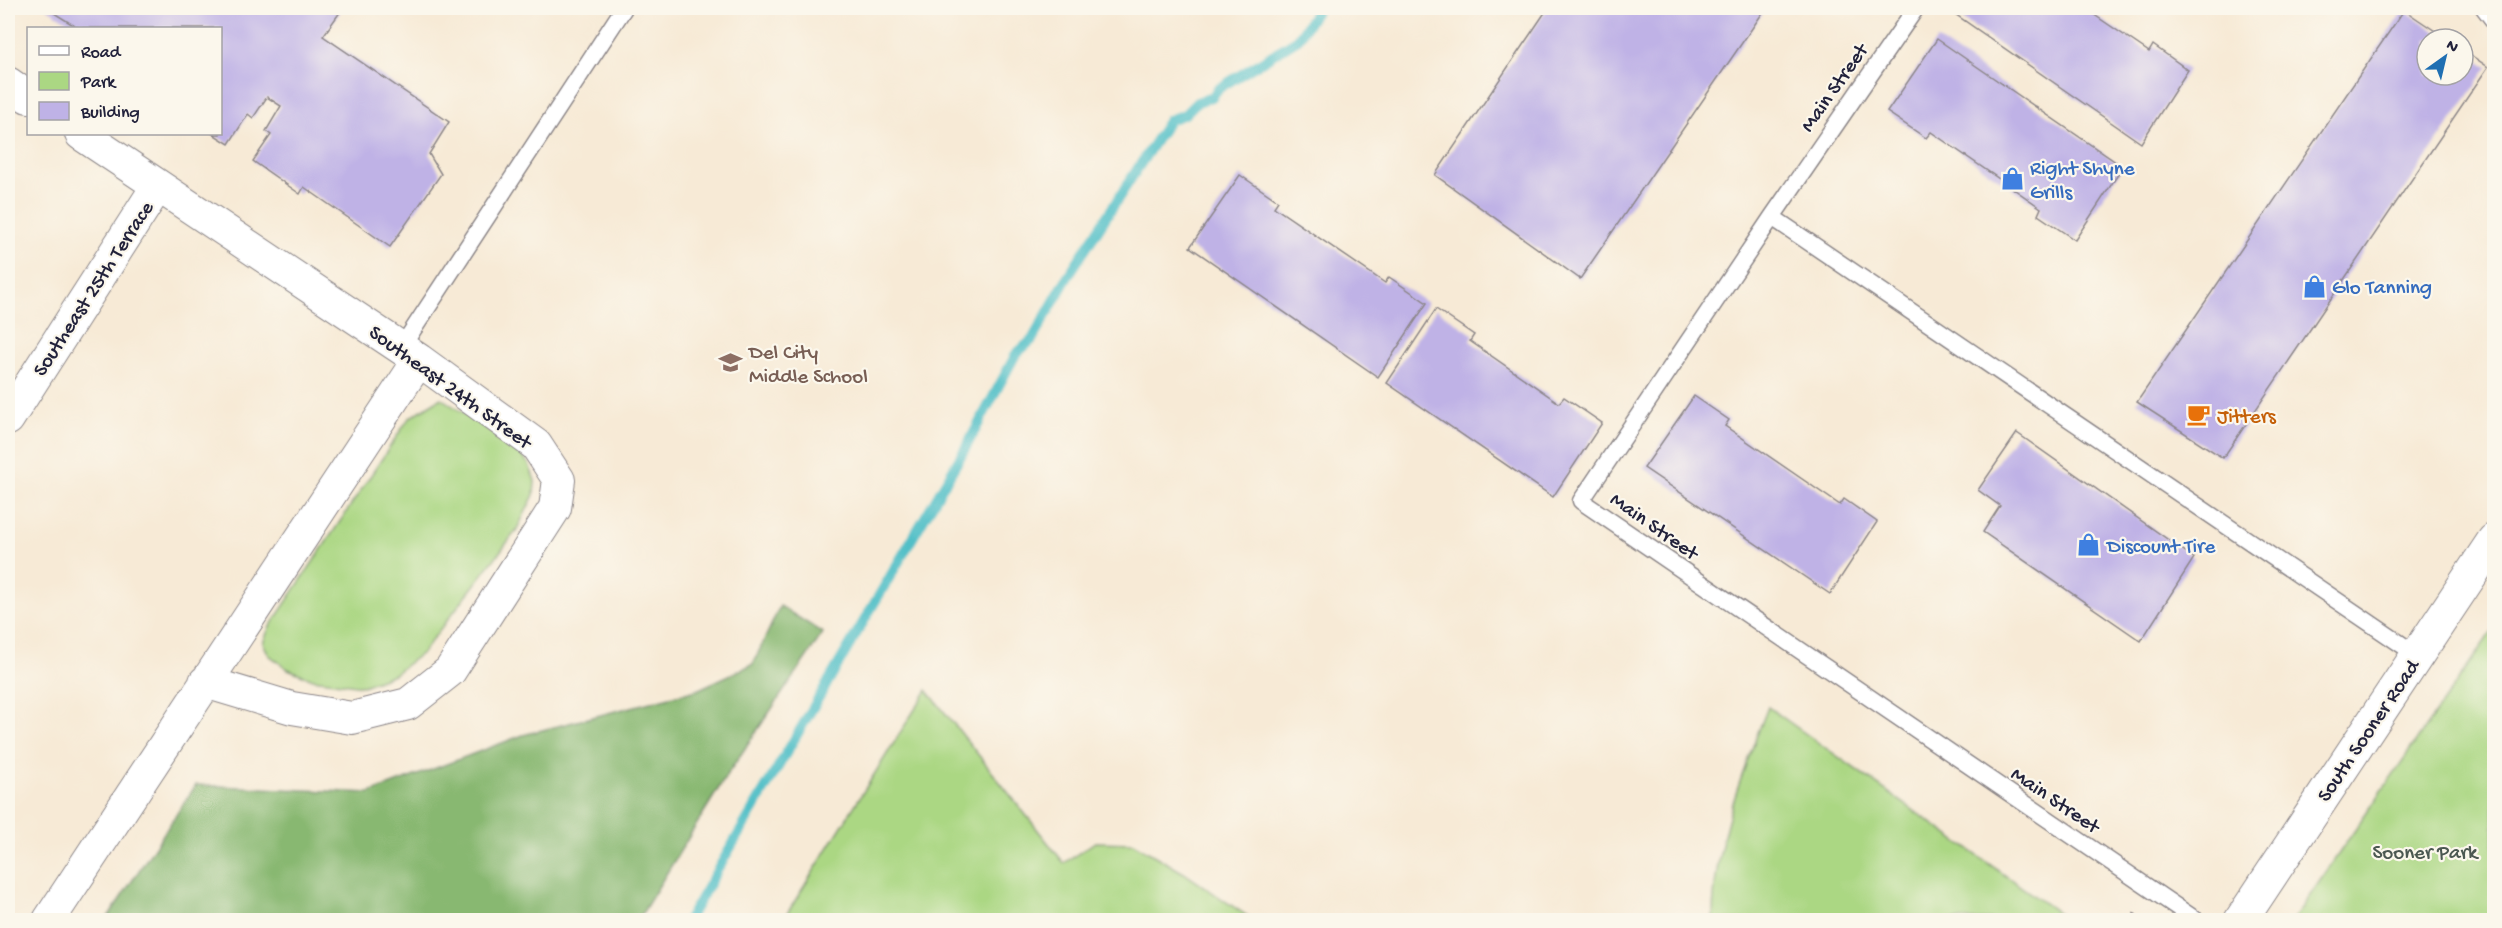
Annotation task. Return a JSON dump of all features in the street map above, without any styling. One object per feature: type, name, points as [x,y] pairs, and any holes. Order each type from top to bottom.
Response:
[{"type":"main road","name":"South Sooner Road","points":[[2241,921],[2494,540]]},
{"type":"street","points":[[8,83],[27,97]]},
{"type":"street","name":"Southeast 24th Street","points":[[82,135],[410,354],[536,445],[559,480],[555,508],[450,671],[408,704],[352,718],[292,708],[205,682]]},
{"type":"street","name":"Southeast 25th Terrace","points":[[8,419],[158,187]]},
{"type":"street","points":[[49,921],[205,682],[410,354]]},
{"type":"lane","points":[[410,354],[624,8]]},
{"type":"lane","name":"Main Street","points":[[1916,8],[1772,216],[1581,501],[2196,921]]},
{"type":"lane","points":[[2484,8],[2494,21]]},
{"type":"lane","points":[[1772,216],[2417,655]]},
{"type":"green space","points":[[441,398],[514,447],[529,464],[535,481],[534,495],[516,531],[422,653],[394,674],[363,686],[313,679],[288,669],[269,655],[263,643],[269,628],[409,418]]},
{"type":"green space","points":[[780,606],[823,633],[725,778],[638,920],[106,920],[196,785],[370,793],[523,735],[697,690],[753,664]]},
{"type":"green space","name":"Sooner Park","points":[[2494,628],[2494,920],[2293,920]]},
{"type":"green space","points":[[927,690],[1064,863],[1095,842],[1133,843],[1184,873],[1253,920],[783,920]]},
{"type":"green space","points":[[1768,707],[2068,920],[1713,920],[1714,893],[1723,838],[1739,785]]},
{"type":"building","points":[[46,8],[343,8],[323,36],[449,122],[429,154],[441,174],[390,247],[304,187],[300,194],[253,161],[271,135],[266,131],[281,106],[267,97],[253,118],[248,114],[229,144],[215,135],[222,135],[222,27],[76,27]]},
{"type":"building","points":[[1548,8],[1766,8],[1580,279],[1435,175]]},
{"type":"building","points":[[1959,8],[2084,8],[2149,52],[2153,45],[2188,70],[2141,143],[1955,14]]},
{"type":"building","points":[[2404,10],[2429,27],[2415,27],[2415,87],[2474,87],[2223,458],[2137,402]]},
{"type":"building","points":[[1937,39],[2123,167],[2075,240],[2038,215],[2041,208],[1931,132],[1926,138],[1887,112]]},
{"type":"building","points":[[2475,58],[2488,67],[2475,86]]},
{"type":"building","points":[[1240,175],[1278,201],[1274,207],[1385,283],[1389,277],[1427,303],[1378,377],[1190,247]]},
{"type":"building","points":[[1436,309],[1474,335],[1470,341],[1559,403],[1564,397],[1602,423],[1553,497],[1387,383]]},
{"type":"building","points":[[1694,396],[1729,420],[1725,426],[1840,505],[1844,499],[1877,522],[1830,594],[1644,468]]},
{"type":"building","name":"Discount Tire","points":[[2017,433],[2194,558],[2141,641],[1983,532],[2000,506],[1978,490]]},
{"type":"waterway","points":[[688,920],[965,449],[1016,354],[1032,340],[1070,273],[1169,120],[1185,114],[1197,102],[1212,97],[1218,89],[1298,39],[1318,8]]},
{"type":"place","name":"Right Shyne Grills","points":[[2012,179]]},
{"type":"place","name":"Glo Tanning","points":[[2314,286]]},
{"type":"place","name":"Del City Middle School","points":[[731,363]]},
{"type":"place","name":"Jitters","points":[[2199,415]]},
{"type":"place","name":"Discount Tire","points":[[2089,545]]}]
